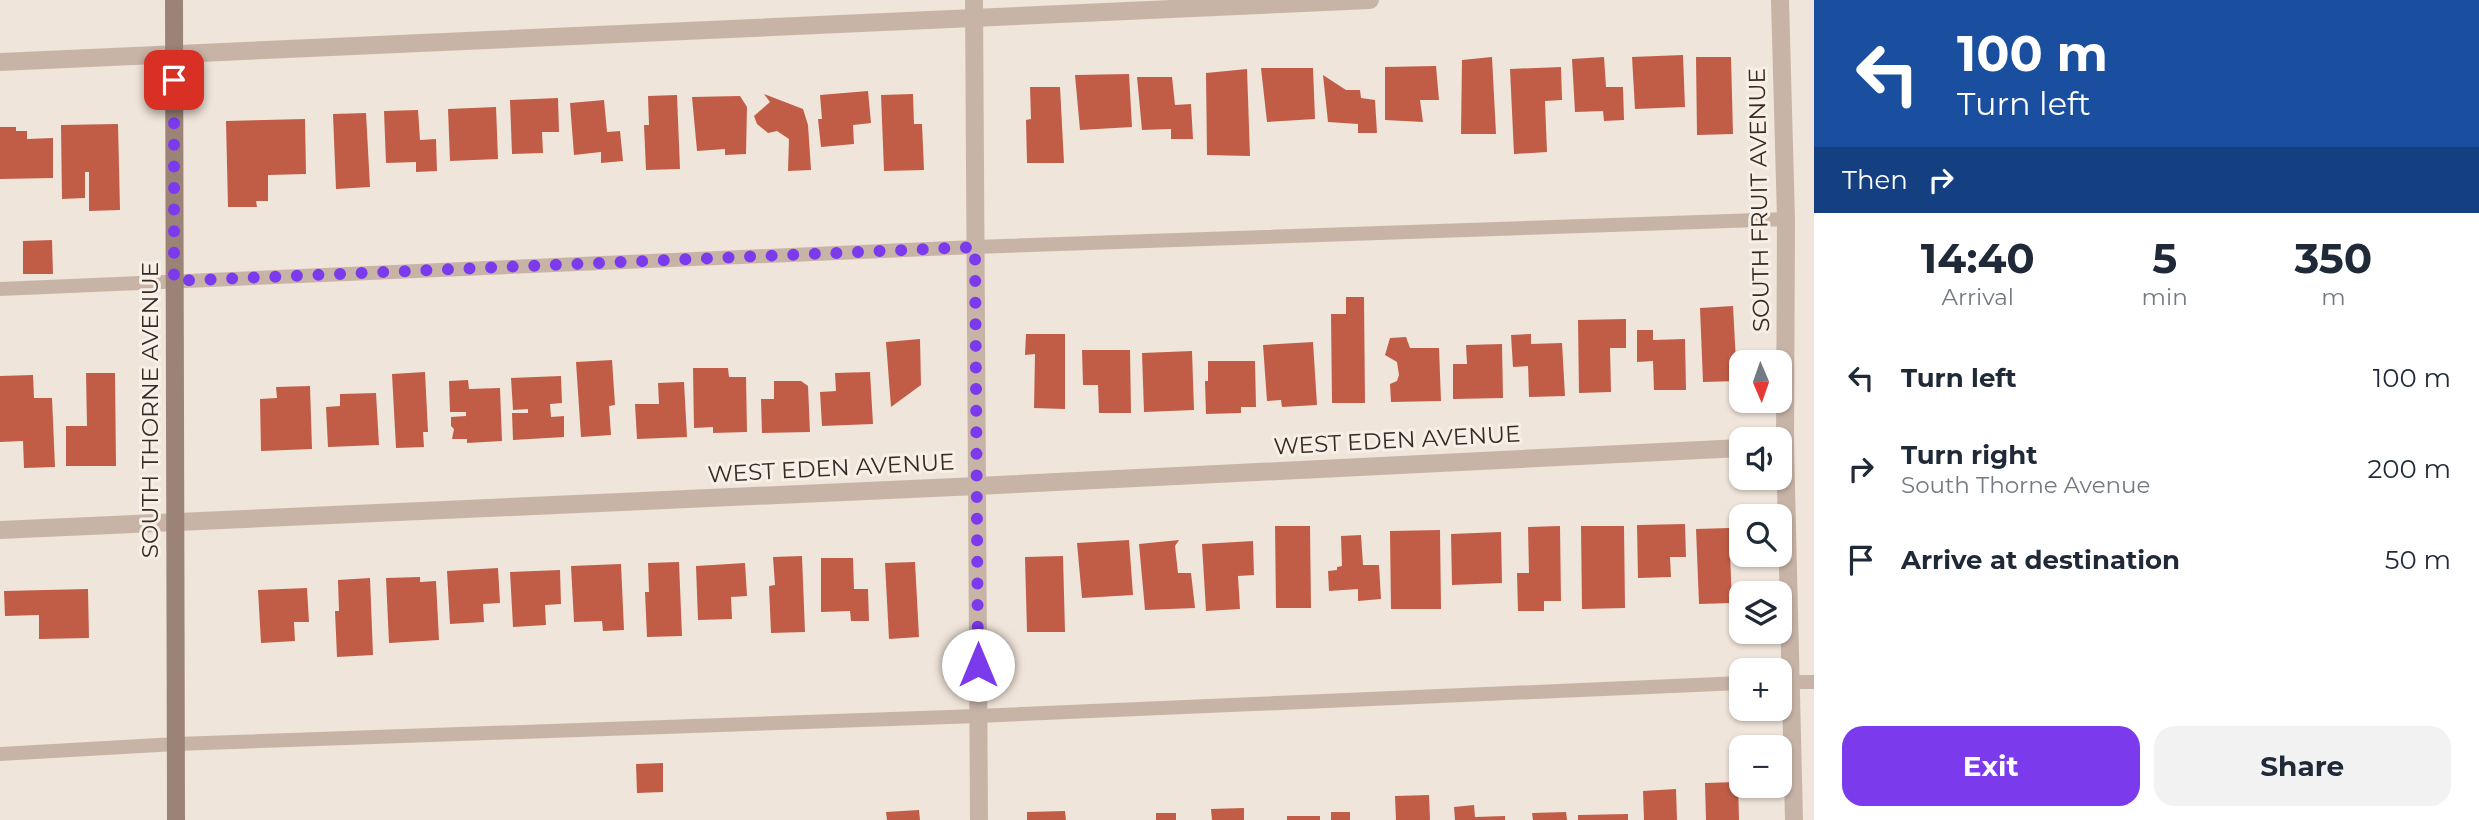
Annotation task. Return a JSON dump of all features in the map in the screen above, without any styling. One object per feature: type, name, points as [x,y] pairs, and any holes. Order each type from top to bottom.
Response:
[{"type":"main road","name":"SOUTH THORNE AVENUE","points":[[174,0],[176,820]]},
{"type":"street","points":[[0,62],[174,55],[974,8],[1370,0]]},
{"type":"street","name":"SOUTH FRUIT AVENUE","points":[[1780,0],[1786,219],[1782,427]]},
{"type":"street","points":[[974,8],[979,820]]},
{"type":"street","name":"WEST EDEN AVENUE","points":[[0,530],[1729,449]]},
{"type":"street","name":"SOUTH FRUIT AVENUE","points":[[1783,490],[1785,658]]},
{"type":"street","name":"SOUTH FRUIT AVENUE","points":[[1788,721],[1794,820]]},
{"type":"lane","points":[[0,289],[975,247],[1786,219]]},
{"type":"lane","points":[[1792,681],[1814,682]]},
{"type":"lane","points":[[0,754],[176,744],[978,716],[1729,684]]},
{"type":"building","points":[[1683,55],[1685,107],[1635,109],[1632,57]]},
{"type":"building","points":[[1492,57],[1496,134],[1461,134],[1462,60]]},
{"type":"building","points":[[1604,57],[1606,87],[1623,87],[1624,120],[1604,121],[1603,111],[1575,112],[1572,59]]},
{"type":"building","points":[[1696,57],[1731,57],[1733,134],[1697,135]]},
{"type":"building","points":[[1436,66],[1439,100],[1420,100],[1423,122],[1385,120],[1385,67]]},
{"type":"building","points":[[1561,67],[1562,100],[1545,101],[1547,152],[1514,154],[1510,69]]},
{"type":"building","points":[[1261,68],[1313,68],[1315,119],[1267,122]]},
{"type":"building","points":[[1247,69],[1250,156],[1207,155],[1206,73]]},
{"type":"building","points":[[1129,74],[1132,127],[1080,130],[1075,75]]},
{"type":"building","points":[[1323,75],[1346,90],[1360,90],[1361,98],[1375,100],[1377,133],[1358,133],[1358,124],[1328,122]]},
{"type":"building","points":[[1137,77],[1172,77],[1175,105],[1191,104],[1193,139],[1171,139],[1171,129],[1142,130]]},
{"type":"building","points":[[1030,87],[1060,87],[1064,163],[1027,163],[1026,120],[1031,119]]},
{"type":"building","points":[[868,91],[871,123],[853,125],[854,144],[821,147],[818,119],[822,119],[820,95]]},
{"type":"building","points":[[764,94],[803,109],[808,125],[811,170],[788,171],[789,139],[777,131],[768,133],[757,124],[754,116],[770,102]]},
{"type":"building","points":[[913,94],[914,124],[922,124],[924,170],[884,171],[881,95]]},
{"type":"building","points":[[677,95],[680,169],[646,170],[644,125],[649,125],[648,96]]},
{"type":"building","points":[[740,96],[747,107],[746,154],[725,155],[725,149],[697,151],[692,97]]},
{"type":"building","points":[[558,98],[559,132],[542,132],[543,153],[512,154],[510,100]]},
{"type":"building","points":[[604,100],[607,132],[620,131],[623,161],[601,163],[601,152],[574,155],[570,103]]},
{"type":"building","points":[[496,107],[498,159],[450,161],[448,109]]},
{"type":"building","points":[[418,110],[420,140],[436,139],[437,171],[416,172],[416,162],[386,163],[384,111]]},
{"type":"building","points":[[366,113],[370,187],[336,189],[333,114]]},
{"type":"building","points":[[305,119],[306,174],[268,175],[268,201],[256,201],[257,207],[228,207],[226,121]]},
{"type":"building","points":[[118,124],[120,210],[89,211],[89,172],[85,172],[85,198],[62,199],[61,125]]},
{"type":"building","points":[[0,127],[16,127],[16,131],[27,131],[27,139],[53,138],[53,178],[0,179]]},
{"type":"building","points":[[52,240],[53,274],[23,274],[23,241]]},
{"type":"building","points":[[1346,297],[1364,297],[1365,403],[1332,403],[1331,314],[1346,314]]},
{"type":"building","points":[[1733,306],[1735,350],[1729,350],[1729,381],[1703,382],[1700,308]]},
{"type":"building","points":[[1626,319],[1626,348],[1610,348],[1611,392],[1579,393],[1578,320]]},
{"type":"building","points":[[1637,330],[1653,330],[1653,340],[1685,339],[1686,390],[1654,390],[1653,361],[1637,362]]},
{"type":"building","points":[[1026,334],[1065,334],[1065,409],[1034,408],[1035,354],[1025,355]]},
{"type":"building","points":[[1531,334],[1531,344],[1562,343],[1565,396],[1529,397],[1528,366],[1513,367],[1511,335]]},
{"type":"building","points":[[1406,337],[1410,348],[1439,348],[1441,401],[1391,402],[1390,384],[1397,381],[1399,375],[1397,362],[1385,355],[1390,338]]},
{"type":"building","points":[[920,339],[921,385],[891,407],[886,342]]},
{"type":"building","points":[[1313,342],[1317,405],[1282,407],[1281,400],[1267,401],[1263,345]]},
{"type":"building","points":[[1502,344],[1503,398],[1453,399],[1453,364],[1467,364],[1466,345]]},
{"type":"building","points":[[1082,350],[1130,350],[1131,413],[1099,413],[1098,385],[1083,385]]},
{"type":"building","points":[[1192,351],[1194,410],[1144,412],[1142,353]]},
{"type":"building","points":[[612,360],[615,405],[609,406],[611,435],[581,437],[576,362]]},
{"type":"building","points":[[1208,361],[1255,361],[1256,407],[1241,407],[1241,413],[1206,414],[1205,381],[1208,381]]},
{"type":"building","points":[[693,368],[728,368],[729,377],[746,377],[747,432],[713,433],[713,427],[694,428]]},
{"type":"building","points":[[425,372],[428,432],[423,432],[424,447],[396,448],[392,374]]},
{"type":"building","points":[[870,372],[873,424],[822,426],[820,392],[836,391],[835,373]]},
{"type":"building","points":[[86,373],[115,373],[116,466],[66,466],[66,426],[87,426]]},
{"type":"building","points":[[33,375],[34,398],[52,398],[55,467],[24,468],[23,441],[0,442],[0,376]]},
{"type":"building","points":[[561,376],[562,403],[550,404],[551,417],[564,416],[564,437],[513,440],[512,413],[528,413],[528,409],[513,410],[511,378]]},
{"type":"building","points":[[468,380],[469,389],[500,388],[502,441],[467,443],[467,439],[452,439],[454,429],[451,426],[451,417],[466,416],[466,412],[450,412],[449,381]]},
{"type":"building","points":[[774,381],[801,381],[808,386],[810,432],[762,433],[761,399],[774,399]]},
{"type":"building","points":[[684,382],[687,437],[637,439],[635,404],[659,404],[658,383]]},
{"type":"building","points":[[310,386],[312,449],[261,451],[260,399],[277,398],[276,387]]},
{"type":"building","points":[[376,393],[379,445],[328,447],[326,407],[340,406],[340,394]]},
{"type":"building","points":[[1685,524],[1686,557],[1670,557],[1671,577],[1638,578],[1637,525]]},
{"type":"building","points":[[1275,526],[1310,526],[1311,608],[1276,608]]},
{"type":"building","points":[[1560,526],[1561,601],[1544,601],[1544,611],[1518,611],[1517,573],[1529,573],[1528,527]]},
{"type":"building","points":[[1581,526],[1624,526],[1625,608],[1582,609]]},
{"type":"building","points":[[1729,528],[1731,581],[1729,581],[1729,603],[1699,604],[1696,529]]},
{"type":"building","points":[[1440,530],[1441,609],[1391,609],[1390,531]]},
{"type":"building","points":[[1501,532],[1502,583],[1452,585],[1451,534]]},
{"type":"building","points":[[1361,535],[1363,565],[1379,565],[1381,599],[1358,601],[1358,589],[1329,591],[1328,571],[1342,566],[1341,536]]},
{"type":"building","points":[[1129,540],[1133,595],[1082,598],[1077,543]]},
{"type":"building","points":[[1179,540],[1175,546],[1178,573],[1191,573],[1195,608],[1145,610],[1139,544]]},
{"type":"building","points":[[1253,541],[1254,575],[1238,576],[1240,609],[1206,611],[1202,544]]},
{"type":"building","points":[[802,556],[805,632],[771,633],[769,586],[775,585],[773,557]]},
{"type":"building","points":[[1063,556],[1065,632],[1027,632],[1025,557]]},
{"type":"building","points":[[821,558],[853,558],[854,589],[868,589],[869,621],[851,621],[850,611],[821,612]]},
{"type":"building","points":[[679,562],[682,636],[647,637],[645,592],[649,592],[648,563]]},
{"type":"building","points":[[915,562],[919,637],[889,639],[885,563]]},
{"type":"building","points":[[745,563],[747,596],[731,597],[732,619],[698,620],[696,566]]},
{"type":"building","points":[[621,564],[624,630],[603,631],[602,621],[574,622],[571,566]]},
{"type":"building","points":[[498,568],[500,603],[483,604],[484,622],[450,624],[447,571]]},
{"type":"building","points":[[560,570],[561,604],[545,605],[546,625],[513,627],[510,572]]},
{"type":"building","points":[[420,577],[420,582],[436,581],[439,640],[389,643],[386,578]]},
{"type":"building","points":[[370,578],[373,655],[337,657],[335,611],[339,611],[338,580]]},
{"type":"building","points":[[307,588],[309,622],[294,622],[295,641],[261,643],[258,590]]},
{"type":"building","points":[[88,589],[89,638],[39,639],[39,615],[5,616],[4,591]]},
{"type":"building","points":[[663,763],[663,792],[637,793],[636,764]]},
{"type":"building","points":[[1729,782],[1729,798],[1738,798],[1739,820],[1706,820],[1705,783]]},
{"type":"building","points":[[1676,789],[1677,820],[1644,820],[1643,791]]},
{"type":"building","points":[[1429,795],[1430,820],[1396,820],[1395,796]]},
{"type":"building","points":[[1474,805],[1475,817],[1505,816],[1505,820],[1455,820],[1454,807]]},
{"type":"building","points":[[1244,808],[1244,820],[1212,820],[1211,809]]},
{"type":"building","points":[[919,810],[920,820],[887,820],[886,812]]},
{"type":"building","points":[[1065,811],[1066,820],[1027,820],[1027,812]]},
{"type":"building","points":[[1331,812],[1350,812],[1350,820],[1331,820]]},
{"type":"building","points":[[1566,812],[1567,820],[1533,820],[1532,813]]},
{"type":"building","points":[[1156,813],[1176,813],[1176,820],[1156,820]]},
{"type":"building","points":[[1628,814],[1628,820],[1578,820],[1578,815]]},
{"type":"building","points":[[1287,816],[1320,816],[1320,820],[1287,820]]},
{"type":"route","points":[[174,80],[174,281],[975,247],[978,665]]}]
